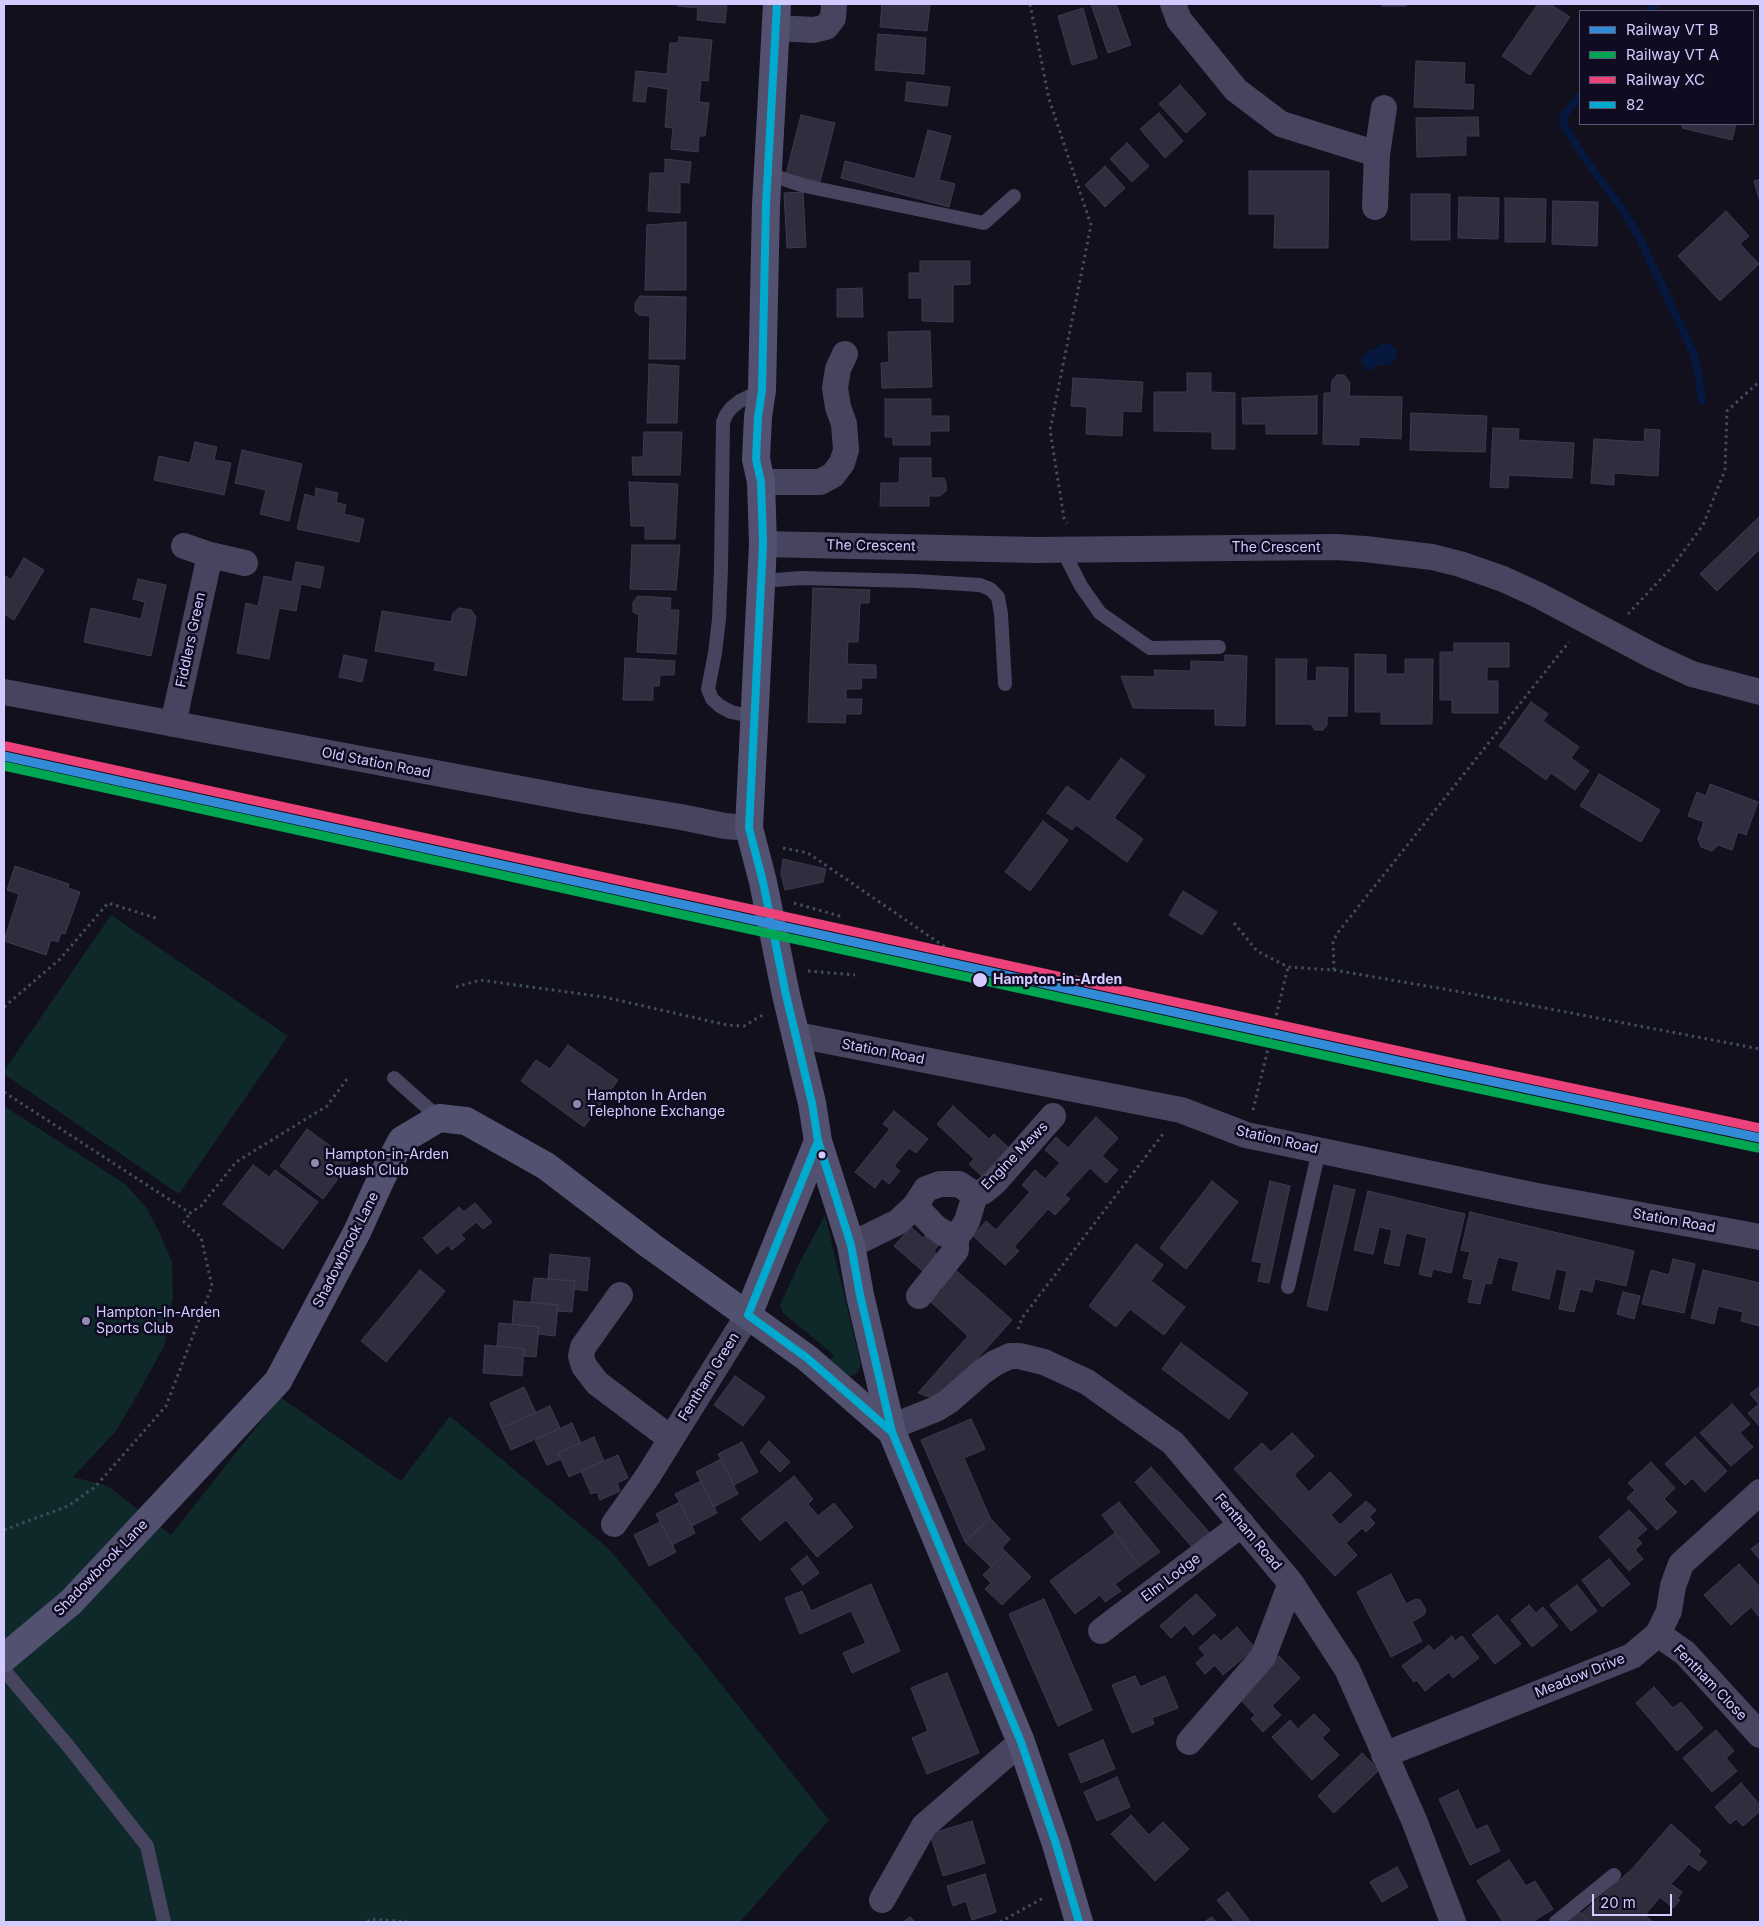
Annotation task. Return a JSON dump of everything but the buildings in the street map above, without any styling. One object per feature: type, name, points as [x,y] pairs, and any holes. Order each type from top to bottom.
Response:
[{"type":"main road","points":[[776,16],[768,174],[762,390],[758,417],[756,459],[761,482],[763,544],[750,828],[812,1103],[818,1141],[851,1246],[860,1295],[892,1430],[1021,1742],[1056,1844],[1079,1922]]},
{"type":"main road","points":[[438,1118],[466,1121],[546,1166],[651,1246],[807,1358],[892,1430]]},
{"type":"main road","name":"Shadowbrook Lane","points":[[4,1658],[71,1602],[278,1381],[357,1232],[382,1177],[402,1140],[438,1118]]},
{"type":"main road","points":[[748,1315],[818,1141]]},
{"type":"street","points":[[776,16],[814,30],[826,27],[832,18],[834,4]]},
{"type":"street","points":[[1173,4],[1179,20],[1236,90],[1280,124],[1377,154]]},
{"type":"street","points":[[1375,207],[1377,154],[1384,108]]},
{"type":"street","points":[[761,482],[820,482],[833,474],[842,463],[846,450],[844,424],[838,407],[835,388],[838,369],[844,354]]},
{"type":"street","name":"The Crescent","points":[[763,544],[1073,549],[1336,547],[1366,548],[1432,557],[1503,579],[1538,594],[1653,656],[1692,674],[1760,692]]},
{"type":"street","points":[[184,546],[210,555],[245,563]]},
{"type":"street","name":"Fiddlers Green","points":[[173,724],[210,555]]},
{"type":"street","name":"Old Station Road","points":[[4,692],[585,801],[725,826],[750,828]]},
{"type":"street","name":"Station Road","points":[[792,1015],[1181,1110],[1246,1135],[1532,1195],[1760,1236]]},
{"type":"street","name":"Engine Mews","points":[[919,1296],[956,1250],[956,1235],[967,1221],[975,1195],[984,1191],[995,1182],[1053,1116]]},
{"type":"street","name":"Engine Mews","points":[[851,1246],[898,1222],[915,1206],[926,1189],[940,1184],[959,1184],[975,1195]]},
{"type":"street","points":[[915,1206],[935,1227],[945,1234],[956,1235]]},
{"type":"street","points":[[620,1295],[583,1347],[581,1356],[584,1366],[597,1384],[670,1438]]},
{"type":"street","name":"Fentham Green","points":[[614,1524],[648,1476],[748,1315]]},
{"type":"street","points":[[892,1430],[949,1401],[982,1372],[1010,1356]]},
{"type":"street","name":"Fentham Road","points":[[1010,1356],[1032,1358],[1087,1382],[1172,1443],[1291,1583],[1347,1669],[1414,1820],[1453,1922]]},
{"type":"street","name":"Meadow Drive","points":[[1384,1755],[1632,1656],[1658,1634],[1669,1611],[1673,1586],[1681,1564],[1760,1492]]},
{"type":"street","name":"Elm Lodge","points":[[1101,1630],[1242,1524]]},
{"type":"street","points":[[1189,1742],[1264,1657],[1291,1583]]},
{"type":"street","name":"Fentham Close","points":[[1658,1634],[1685,1653],[1760,1735]]},
{"type":"street","points":[[882,1900],[924,1826],[1021,1742]]},
{"type":"lane","points":[[768,174],[805,186],[984,223],[1014,196]]},
{"type":"lane","points":[[755,718],[731,712],[720,706],[712,699],[708,689],[715,653],[719,611],[723,422],[731,408],[740,401],[762,390]]},
{"type":"lane","points":[[1073,549],[1081,586],[1100,613],[1150,648],[1219,647]]},
{"type":"lane","points":[[762,581],[801,578],[877,580],[980,585],[990,589],[998,597],[1005,684]]},
{"type":"lane","points":[[394,1078],[438,1118]]},
{"type":"lane","points":[[1288,1287],[1319,1150]]},
{"type":"lane","points":[[4,1670],[147,1846],[164,1922]]},
{"type":"lane","points":[[1556,1922],[1614,1875]]},
{"type":"path","points":[[1030,4],[1049,99],[1091,225],[1050,430],[1064,518],[1073,549]]},
{"type":"path","points":[[1610,632],[1672,567],[1703,524],[1725,470],[1727,411],[1760,381]]},
{"type":"path","points":[[1334,970],[1333,941],[1339,932],[1586,620]]},
{"type":"path","points":[[775,846],[808,853],[948,949]]},
{"type":"path","points":[[788,902],[843,917]]},
{"type":"path","points":[[4,1007],[60,959],[108,904],[159,919]]},
{"type":"path","points":[[1234,923],[1257,950],[1288,967],[1334,970],[1461,992],[1760,1050]]},
{"type":"path","points":[[1261,1080],[1288,967]]},
{"type":"path","points":[[803,970],[855,975]]},
{"type":"path","points":[[456,987],[480,980],[604,997],[668,1010],[727,1025],[744,1026],[761,1016],[792,1015]]},
{"type":"path","points":[[4,1530],[68,1506],[95,1487],[166,1406],[212,1286],[201,1236],[184,1222],[190,1213],[201,1206],[236,1162],[327,1106],[348,1078]]},
{"type":"path","points":[[4,1092],[190,1213]]},
{"type":"path","points":[[1010,1356],[1022,1318],[1181,1110]]},
{"type":"path","points":[[1000,1922],[1036,1900]]},
{"type":"path","points":[[368,1922],[370,1919],[407,1922]]},
{"type":"green space","points":[[111,915],[288,1036],[179,1194],[4,1074],[4,1071]]},
{"type":"green space","points":[[4,1106],[125,1184],[146,1207],[172,1262],[173,1297],[164,1346],[116,1431],[73,1477],[108,1486],[171,1535],[280,1397],[401,1481],[450,1416],[609,1549],[702,1660],[829,1820],[740,1922],[4,1922]]},
{"type":"green space","points":[[825,1215],[861,1365],[858,1372],[852,1376],[829,1361],[834,1355],[783,1313],[780,1305]]},
{"type":"water","points":[[1380,344],[1391,344],[1396,350],[1395,359],[1390,365],[1378,365],[1371,371],[1366,369],[1361,361],[1363,355],[1370,349],[1373,351]]},
{"type":"waterway","points":[[1650,10],[1656,4]]},
{"type":"waterway","points":[[1579,96],[1563,117],[1564,125],[1583,156],[1625,213],[1639,237],[1693,352],[1702,401]]},
{"type":"transit line","name":"82","points":[[777,4],[766,205],[762,390],[758,417],[756,459],[761,482],[763,544],[749,828],[763,882],[786,995],[812,1103],[818,1141],[851,1245],[860,1295],[892,1432],[1021,1742],[1056,1844],[1079,1922]]},
{"type":"transit line","points":[[4,756],[1448,1072],[1760,1138]]},
{"type":"transit line","points":[[4,766],[1446,1082],[1758,1148]]},
{"type":"transit line","name":"82","points":[[818,1141],[748,1315],[807,1358],[892,1432]]},
{"type":"rail line","name":"XC","points":[[6,746],[1760,1128]]},
{"type":"place","name":"Hampton-in-Arden","points":[[980,980]]},
{"type":"place","name":"Hampton In Arden Telephone Exchange","points":[[577,1104]]},
{"type":"place","name":"Hampton-in-Arden Squash Club","points":[[315,1163]]},
{"type":"place","name":"Hampton-In-Arden Sports Club","points":[[86,1321]]}]
